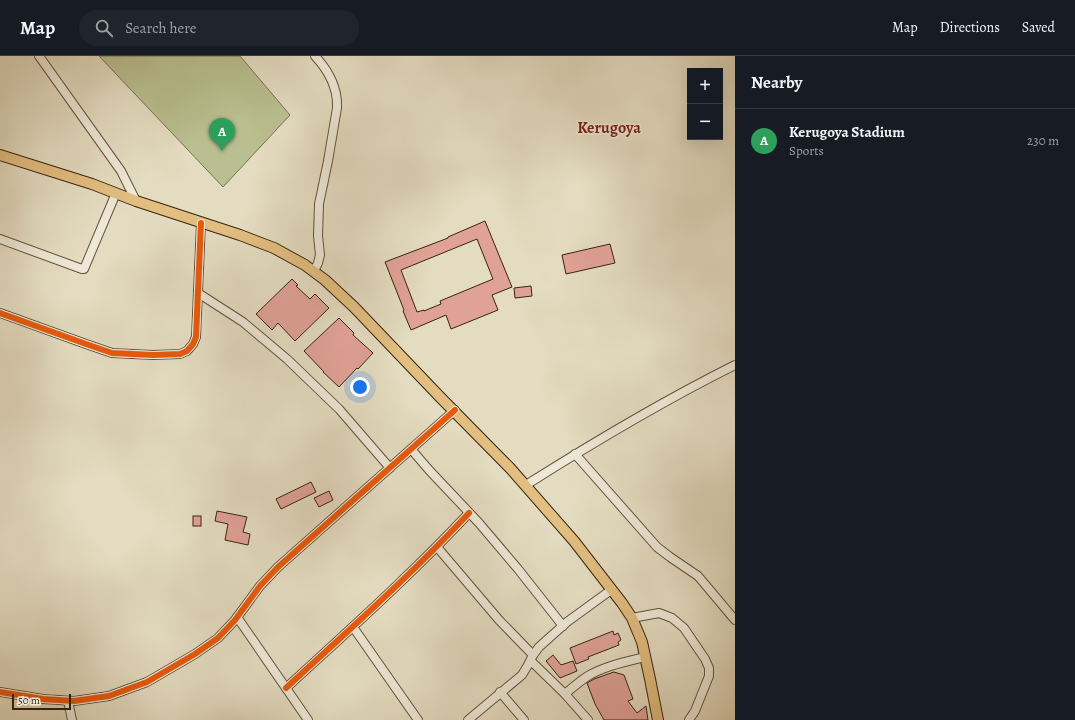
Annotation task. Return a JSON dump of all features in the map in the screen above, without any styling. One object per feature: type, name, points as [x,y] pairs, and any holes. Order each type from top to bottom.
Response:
[{"type":"main road","points":[[0,155],[116,193],[274,248],[295,259],[325,280],[354,307],[440,397],[455,410],[526,485],[574,541],[632,618],[642,642],[658,720]]},
{"type":"street","points":[[39,56],[121,171],[136,201]]},
{"type":"street","points":[[314,271],[320,255],[318,236],[320,204],[338,100],[330,77],[323,65],[315,56]]},
{"type":"street","points":[[0,239],[84,269],[116,193]]},
{"type":"street","points":[[0,313],[112,353],[153,355],[180,354],[186,351],[193,344],[196,337],[201,223]]},
{"type":"street","points":[[198,293],[243,322],[287,359],[339,409],[390,468]]},
{"type":"street","points":[[526,485],[574,454],[643,414],[735,365]]},
{"type":"street","points":[[0,692],[43,699],[68,701],[109,696],[147,682],[174,667],[218,638],[237,617],[260,586],[278,567],[455,410]]},
{"type":"street","points":[[411,449],[518,569],[563,626]]},
{"type":"street","points":[[574,454],[657,547],[698,576],[735,620]]},
{"type":"street","points":[[286,688],[437,547],[469,513]]},
{"type":"street","points":[[437,547],[532,658],[588,720]]},
{"type":"street","points":[[468,720],[522,675],[539,647],[563,626],[611,590]]},
{"type":"street","points":[[632,618],[659,613],[672,618],[684,628],[705,659],[709,668],[709,676],[690,720]]},
{"type":"street","points":[[237,617],[308,720]]},
{"type":"street","points":[[353,627],[418,720]]},
{"type":"street","points":[[565,694],[586,677],[602,669],[619,663],[645,657]]},
{"type":"street","points":[[500,692],[524,720]]},
{"type":"street","points":[[68,701],[72,720]]},
{"type":"green space","points":[[99,56],[240,56],[290,115],[223,187]]},
{"type":"building","points":[[485,221],[512,287],[492,295],[498,310],[451,329],[446,315],[411,330],[385,262]],"holes":[[[477,239],[493,279],[440,301],[441,304],[424,311],[417,312],[401,270]]]},
{"type":"building","points":[[610,244],[615,263],[566,274],[562,255]]},
{"type":"building","points":[[292,279],[298,285],[296,286],[310,299],[315,294],[329,308],[295,341],[278,323],[272,330],[256,314]]},
{"type":"building","points":[[531,286],[532,296],[515,298],[514,288]]},
{"type":"building","points":[[339,318],[354,333],[353,335],[373,353],[339,387],[304,351]]},
{"type":"building","points":[[311,482],[316,492],[281,509],[276,499]]},
{"type":"building","points":[[329,491],[333,500],[319,507],[314,498]]},
{"type":"building","points":[[217,511],[247,517],[243,532],[250,534],[248,545],[225,540],[228,524],[215,521]]},
{"type":"building","points":[[193,516],[201,516],[201,526],[193,526]]},
{"type":"building","points":[[613,631],[614,635],[618,633],[621,640],[618,642],[619,645],[588,657],[589,659],[576,664],[570,648]]},
{"type":"building","points":[[553,655],[561,665],[573,661],[577,671],[560,678],[546,661]]},
{"type":"building","points":[[614,672],[624,675],[633,699],[628,701],[637,713],[646,706],[648,720],[604,720],[595,704],[587,683]]},
{"type":"cycle path","points":[[0,313],[112,353],[153,355],[180,354],[187,351],[193,344],[196,337],[201,223]]},
{"type":"cycle path","points":[[0,692],[43,699],[74,701],[109,696],[147,682],[195,654],[218,638],[235,620],[260,586],[278,567],[455,410]]},
{"type":"cycle path","points":[[286,688],[402,581],[469,513]]},
{"type":"place","name":"Kerugoya Stadium","points":[[222,151]]},
{"type":"district","name":"Kerugoya","points":[[609,128]]}]
